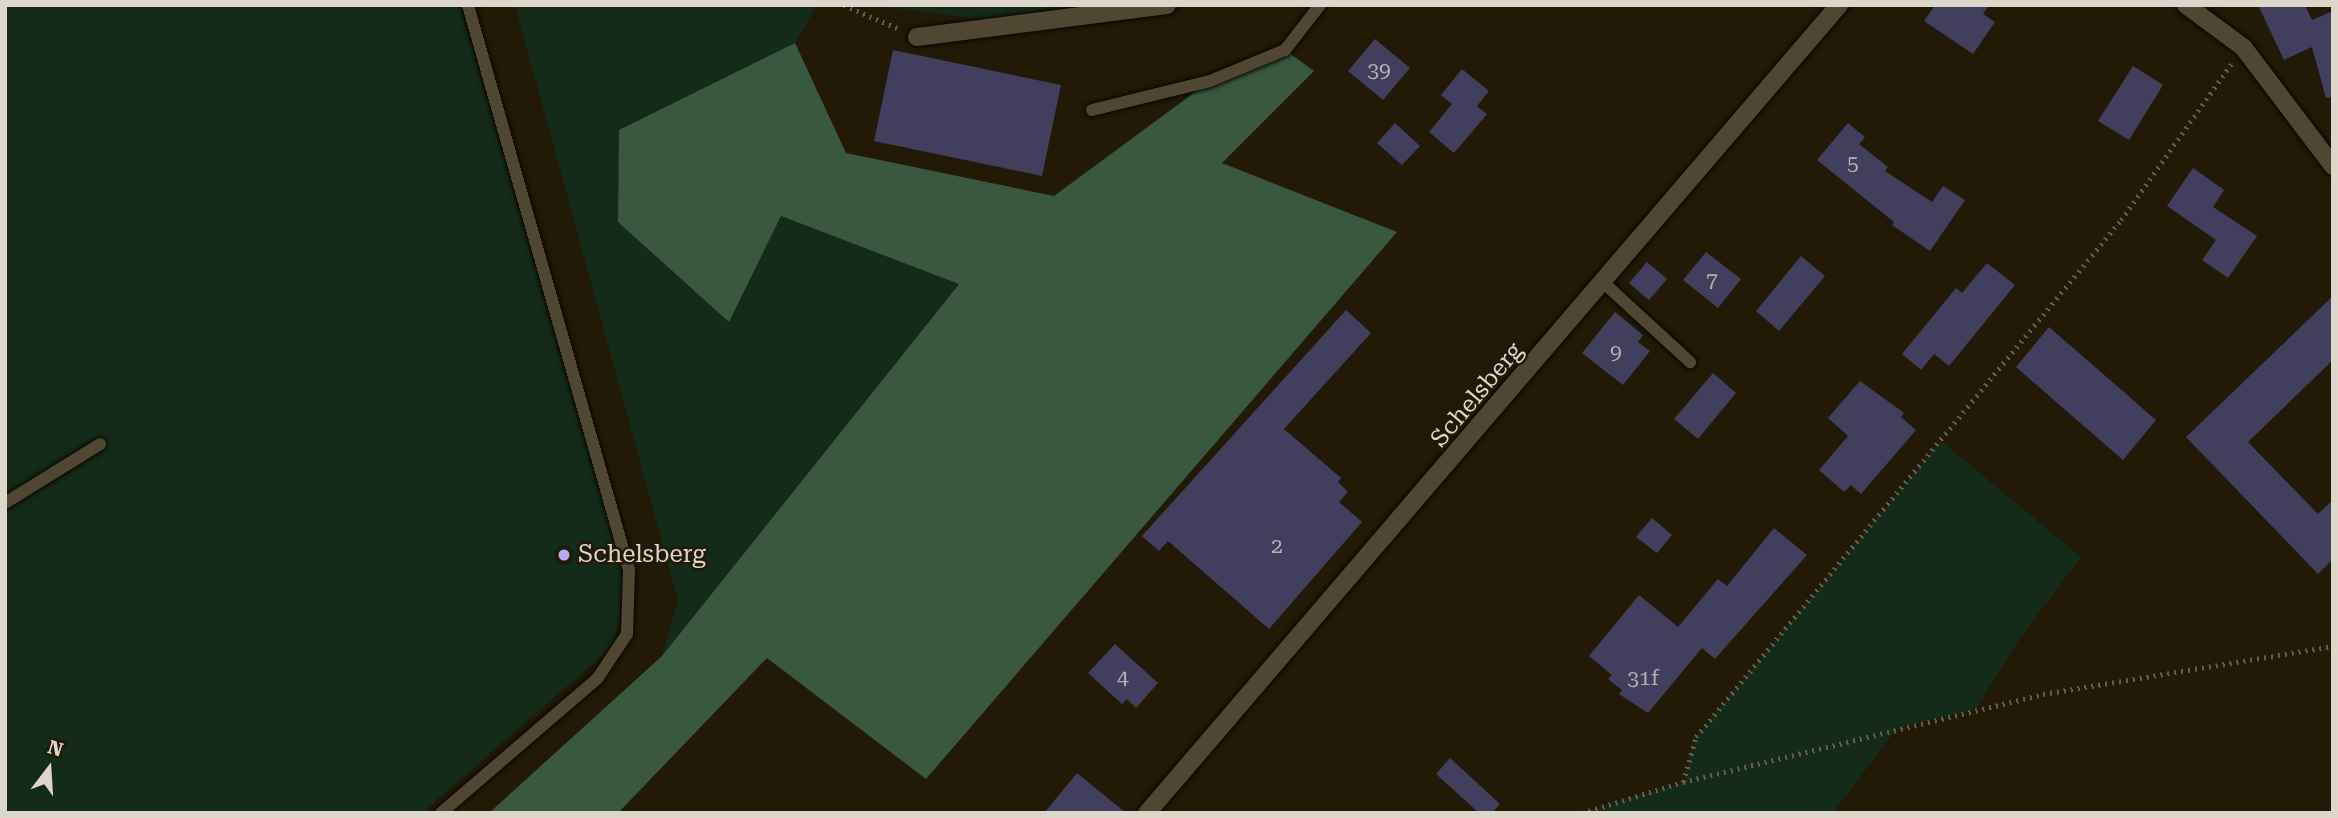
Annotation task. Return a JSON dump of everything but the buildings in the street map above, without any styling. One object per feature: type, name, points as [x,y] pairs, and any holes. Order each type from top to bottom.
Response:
[{"type":"street","points":[[917,37],[1167,5]]},
{"type":"street","name":"Schelsberg","points":[[1147,813],[1604,283],[1839,5]]},
{"type":"street","points":[[2186,5],[2243,47],[2333,166]]},
{"type":"lane","points":[[441,813],[597,679],[626,634],[629,570],[468,5]]},
{"type":"lane","points":[[1092,110],[1210,81],[1285,50],[1321,5]]},
{"type":"lane","points":[[1604,283],[1690,362]]},
{"type":"lane","points":[[5,503],[100,443]]},
{"type":"path","points":[[844,5],[917,37]]},
{"type":"path","points":[[1683,782],[1696,737],[2121,220],[2243,47]]},
{"type":"path","points":[[1582,813],[1683,782],[2043,694],[2333,646]]},
{"type":"green space","points":[[5,5],[460,5],[622,568],[624,601],[612,647],[422,813],[5,813]]},
{"type":"green space","points":[[515,5],[817,5],[795,43],[619,130],[729,322],[781,216],[959,283],[662,656],[678,600]]},
{"type":"green space","points":[[869,5],[1088,5],[981,19]]},
{"type":"green space","points":[[795,43],[846,153],[1054,196],[1210,81],[1285,50],[1314,71],[1222,163],[1397,232],[926,779],[767,658],[618,813],[489,813],[662,656],[959,284],[781,216],[729,322],[618,222],[619,130]]},
{"type":"green space","points":[[1941,441],[2081,557],[2020,638],[1976,709],[1897,728],[1833,813],[1582,813],[1683,782],[1696,737]]},
{"type":"place","name":"Schelsberg","points":[[564,555]]}]
